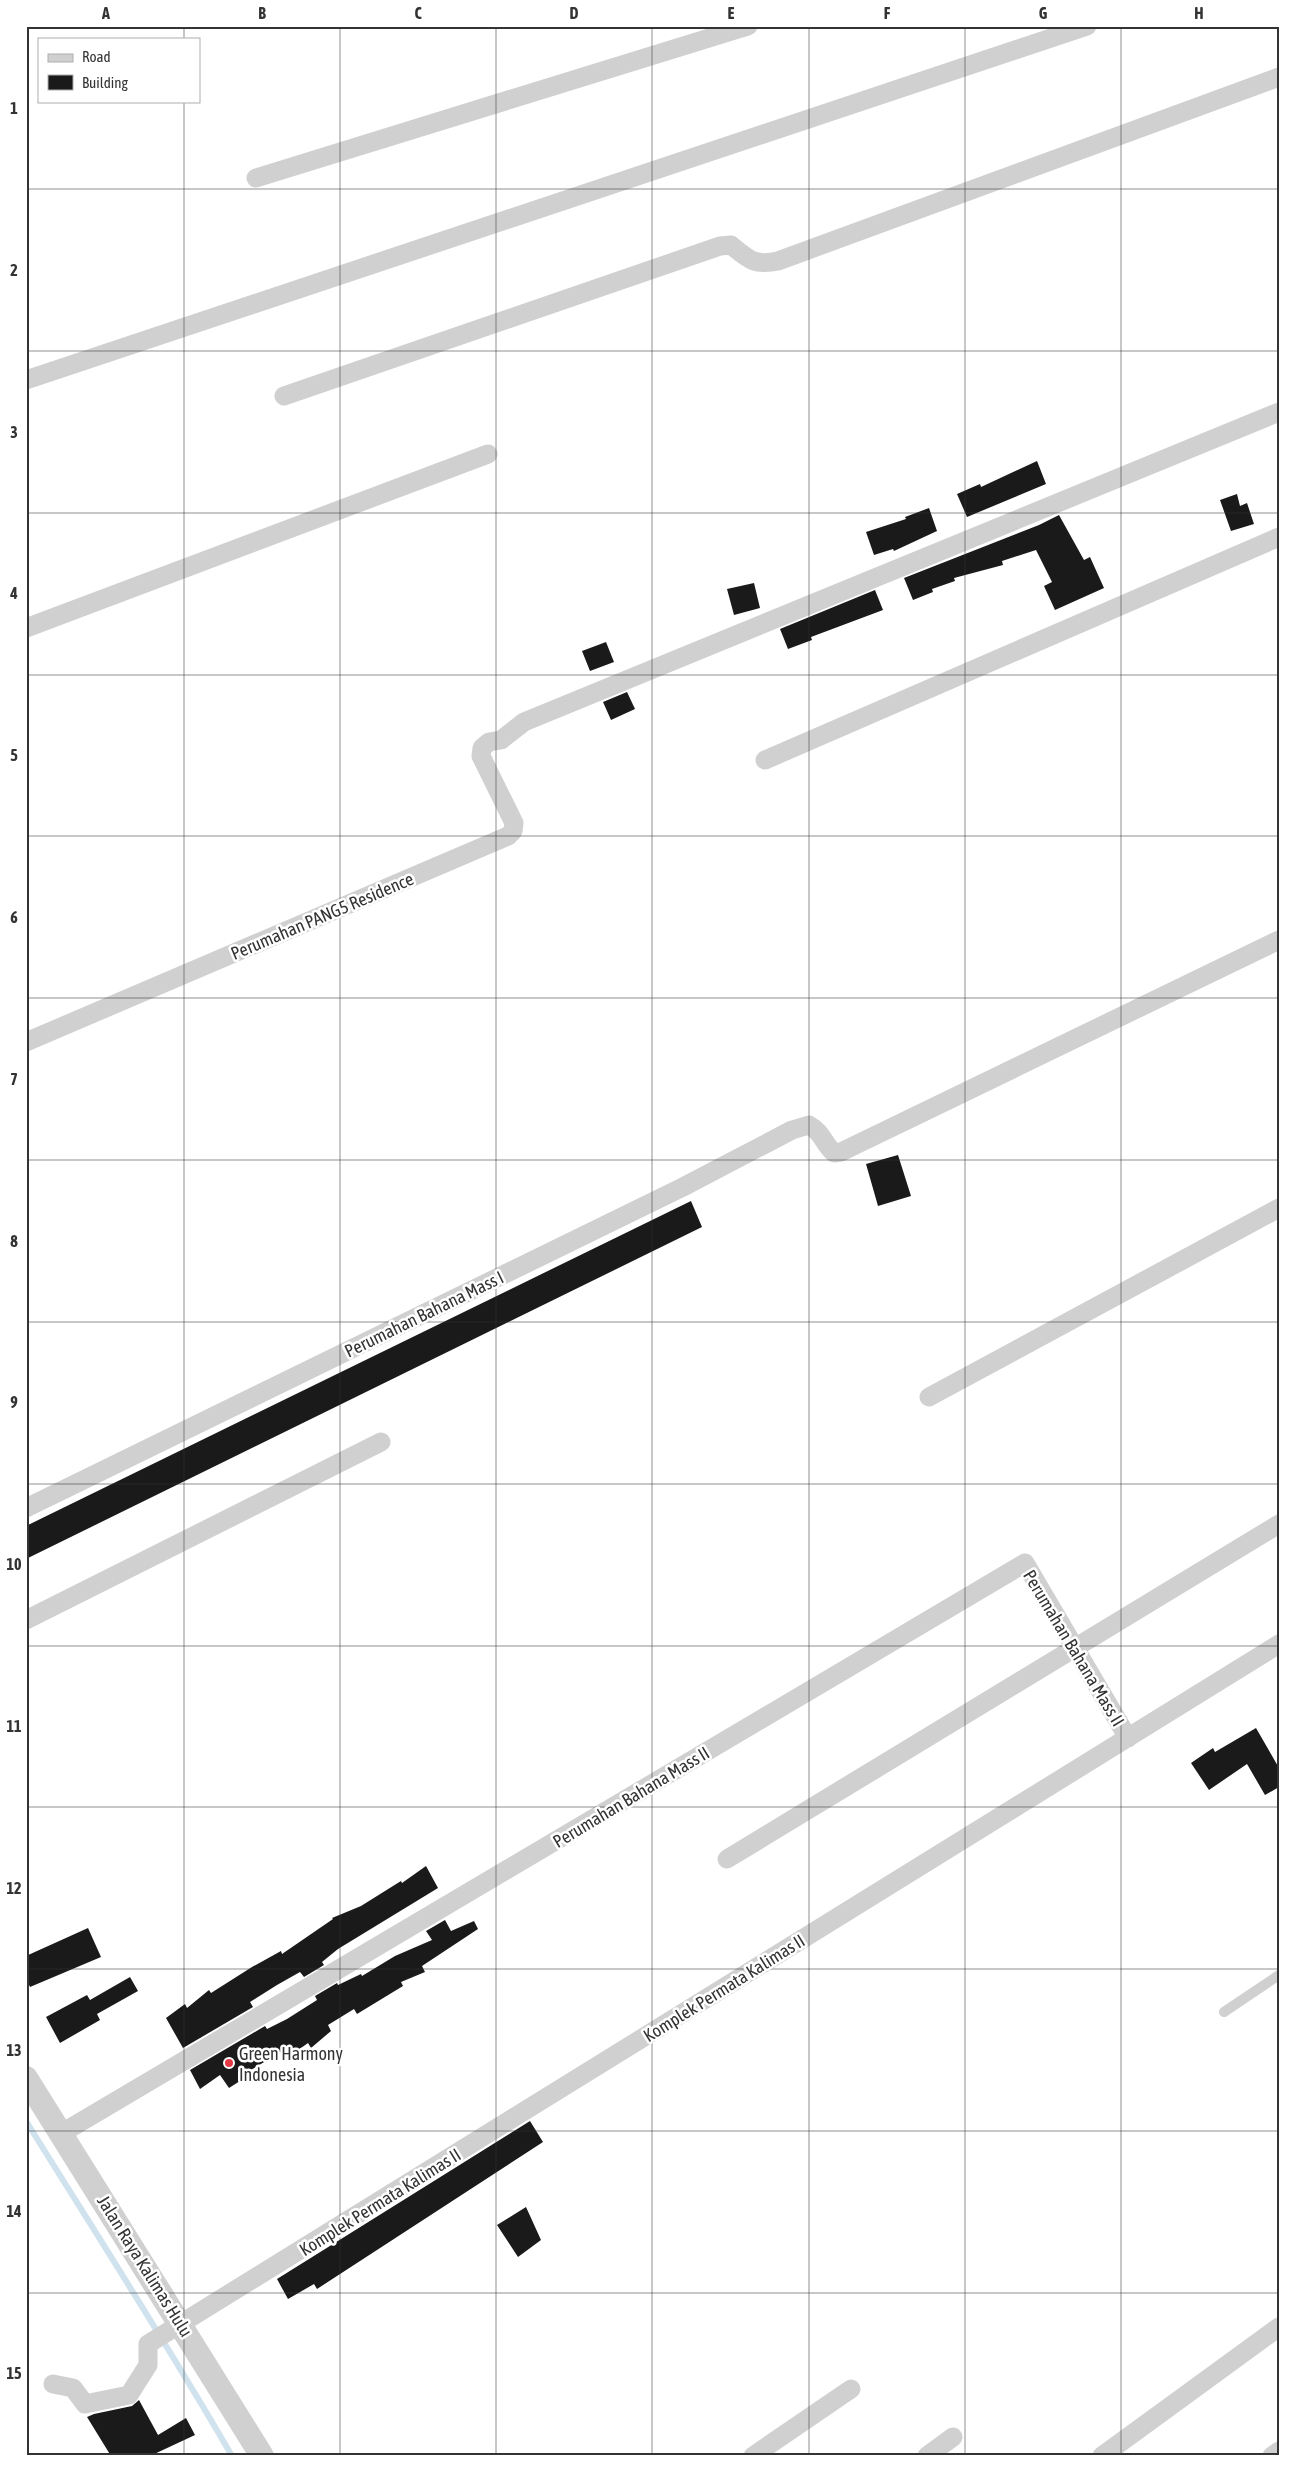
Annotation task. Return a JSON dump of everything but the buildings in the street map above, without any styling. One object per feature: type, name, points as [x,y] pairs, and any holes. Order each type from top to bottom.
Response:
[{"type":"street","points":[[256,178],[748,26]]},
{"type":"street","points":[[26,380],[1087,26]]},
{"type":"street","points":[[284,396],[720,246],[732,245],[748,260],[763,264],[778,261],[1279,77]]},
{"type":"street","name":"Perumahan PANG5 Residence","points":[[26,1042],[508,836],[513,830],[514,823],[481,756],[482,748],[489,742],[501,740],[524,722],[1279,412]]},
{"type":"street","points":[[26,628],[488,454]]},
{"type":"street","points":[[765,760],[1279,536]]},
{"type":"street","name":"Perumahan Bahana Mass I","points":[[26,1508],[683,1187],[792,1130],[806,1125],[819,1132],[831,1151],[834,1153],[841,1152],[1279,940]]},
{"type":"street","points":[[929,1397],[1279,1208]]},
{"type":"street","points":[[26,1620],[381,1442]]},
{"type":"street","points":[[726,1859],[1279,1524]]},
{"type":"street","name":"Perumahan Bahana Mass II","points":[[62,2133],[1025,1563],[1128,1738]]},
{"type":"street","name":"Komplek Permata Kalimas II","points":[[168,2332],[1279,1644]]},
{"type":"street","name":"Jalan Raya Kalimas Hulu","points":[[26,2078],[62,2133],[160,2294],[168,2332],[262,2456]]},
{"type":"street","points":[[1102,2456],[1279,2327]]},
{"type":"street","points":[[53,2384],[73,2388],[85,2404],[129,2395],[148,2365],[148,2344],[168,2332]]},
{"type":"street","points":[[753,2456],[851,2389]]},
{"type":"street","points":[[927,2456],[953,2437]]},
{"type":"street","points":[[1272,2456],[1279,2451]]},
{"type":"lane","points":[[1224,2012],[1279,1975]]},
{"type":"waterway","points":[[26,2121],[156,2329],[232,2456]]},
{"type":"place","name":"Green Harmony Indonesia","points":[[229,2063]]}]
